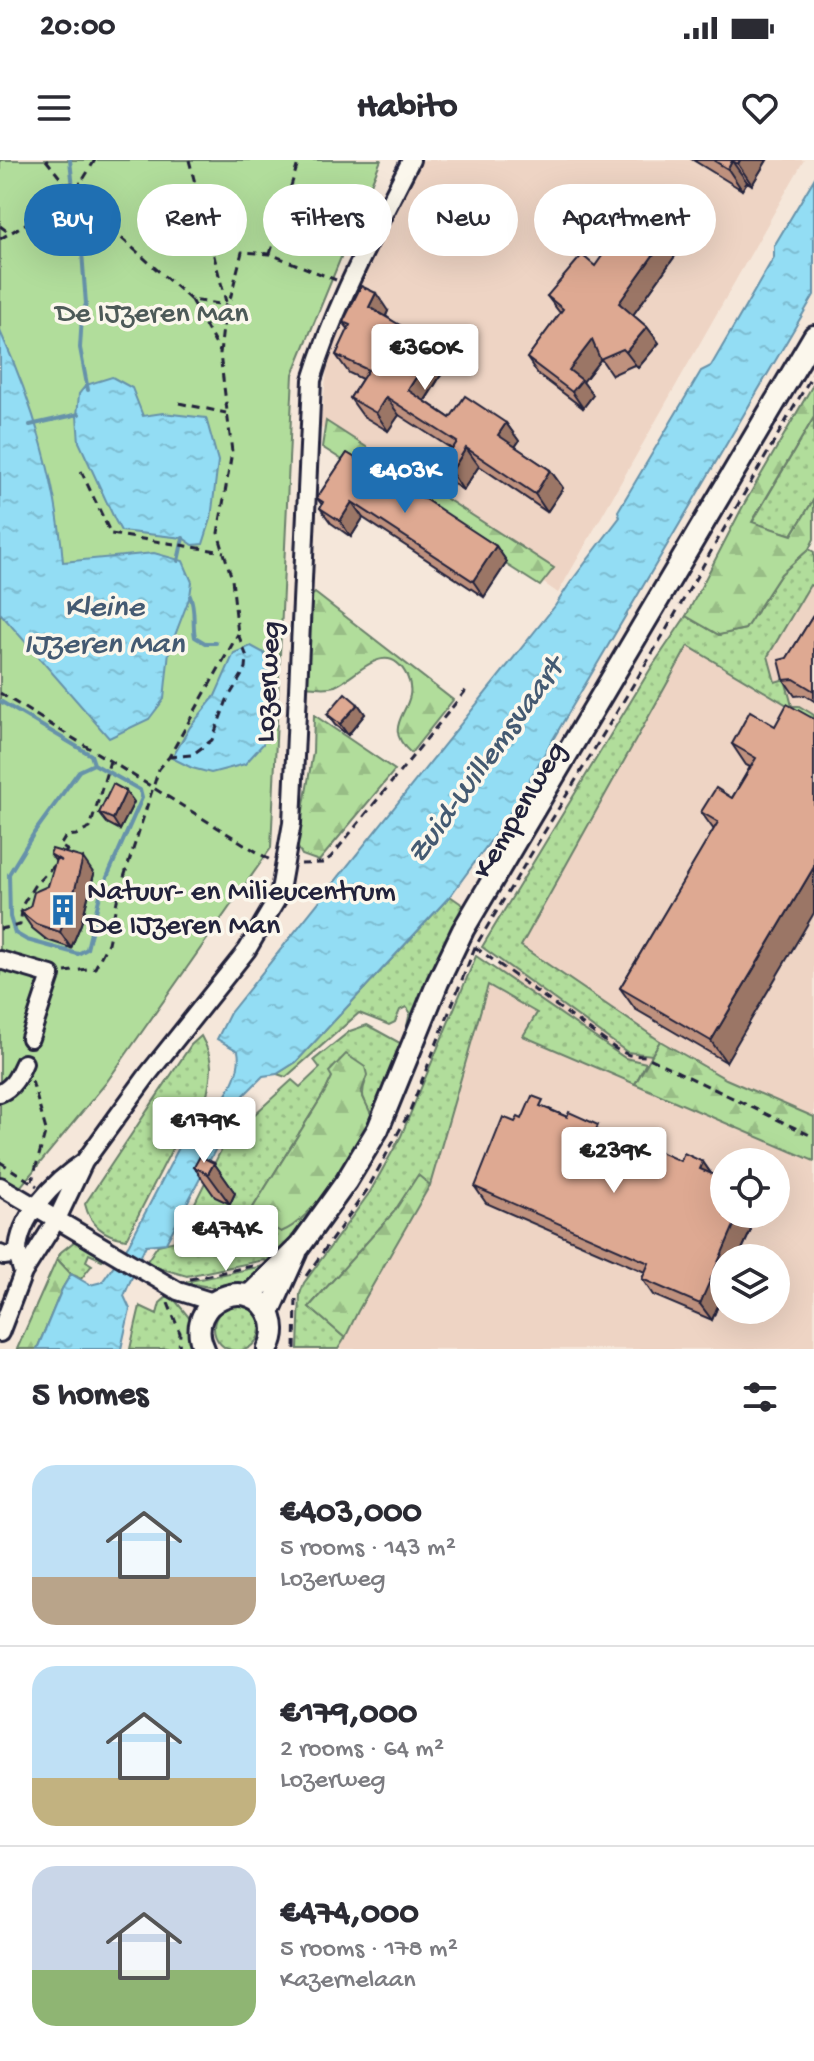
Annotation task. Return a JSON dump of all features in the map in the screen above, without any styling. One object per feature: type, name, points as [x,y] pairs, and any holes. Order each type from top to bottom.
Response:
[{"type":"main road","name":"Kempenweg","points":[[269,1313],[290,1279],[300,1246],[346,1182],[378,1129],[438,982],[463,930],[814,336]]},
{"type":"main road","name":"Kempenweg","points":[[249,1296],[290,1279]]},
{"type":"main road","points":[[204,1349],[199,1331],[201,1320],[213,1302],[237,1294],[261,1303],[269,1313],[273,1334],[268,1349]]},
{"type":"street","name":"Lozerweg","points":[[0,1333],[23,1273],[57,1219],[84,1162],[149,1073],[247,950],[279,896],[292,823],[312,380],[325,337],[411,160]]},
{"type":"street","points":[[0,960],[51,975],[30,1038]]},
{"type":"street","points":[[0,1093],[16,1081],[24,1063]]},
{"type":"street","name":"Lozerweg","points":[[18,1254],[27,1219],[61,1177],[84,1162]]},
{"type":"street","points":[[0,1186],[150,1274],[213,1302]]},
{"type":"street","points":[[0,1254],[18,1254],[23,1273]]},
{"type":"street","points":[[181,1286],[201,1320]]},
{"type":"path","points":[[46,160],[65,184],[81,183]]},
{"type":"path","points":[[95,160],[81,183],[90,210],[191,300],[220,354]]},
{"type":"path","points":[[189,160],[227,305]]},
{"type":"path","points":[[292,184],[299,160]]},
{"type":"path","points":[[0,226],[11,234]]},
{"type":"path","points":[[0,239],[24,226]]},
{"type":"path","points":[[169,757],[192,755],[212,740],[227,700],[246,668],[246,649],[238,634],[232,579],[218,533],[232,452],[220,354],[227,305],[242,252],[263,254]]},
{"type":"path","points":[[275,256],[349,285]]},
{"type":"path","points":[[191,300],[227,305]]},
{"type":"path","name":"Kempenweg","points":[[290,1279],[367,1190],[409,1113],[475,947],[662,637],[814,372]]},
{"type":"path","points":[[179,403],[226,413]]},
{"type":"path","points":[[81,471],[111,534],[224,552]]},
{"type":"path","points":[[51,975],[95,968],[108,943],[118,896],[159,769],[169,757],[238,634]]},
{"type":"path","points":[[0,693],[274,863],[314,865],[331,857],[467,689]]},
{"type":"path","points":[[2,928],[20,925],[23,904],[34,886],[67,850],[60,846],[66,836],[90,828],[110,764]]},
{"type":"path","points":[[475,947],[616,1049],[629,1055],[645,1056],[814,1137]]},
{"type":"path","points":[[0,1162],[32,1181],[46,1130],[30,1073],[24,1063]]},
{"type":"path","points":[[181,1286],[264,1264],[290,1279],[295,1349]]},
{"type":"path","points":[[150,1274],[154,1287],[175,1317],[180,1333],[179,1349]]},
{"type":"shaded area","points":[[418,160],[804,160],[558,593],[320,427],[332,330],[369,256],[392,256],[392,211]]},
{"type":"shaded area","points":[[814,559],[814,1349],[336,1349],[429,1184],[487,986],[688,644]]},
{"type":"green space","name":"De IJzeren Man","points":[[0,160],[381,160],[371,184],[263,184],[263,256],[342,256],[293,374],[271,848],[106,1083],[17,1191],[0,1180]]},
{"type":"green space","points":[[814,383],[814,417],[752,522],[792,535],[814,499],[814,539],[809,549],[781,574],[745,629],[719,635],[686,616],[743,506]]},
{"type":"green space","points":[[814,417],[814,499],[792,535],[752,523]]},
{"type":"green space","points":[[326,421],[554,568],[540,586],[322,447]]},
{"type":"green space","points":[[809,549],[814,552],[814,587],[810,585],[768,656],[775,682],[785,679],[792,706],[799,706],[814,715],[814,721],[688,646],[521,946],[660,1041],[652,1055],[627,1052],[482,947],[651,668],[686,616],[719,635],[745,629],[781,574]]},
{"type":"green space","points":[[315,593],[453,700],[411,753],[398,733],[410,688],[407,676],[390,659],[372,663],[335,686],[304,686],[309,598]]},
{"type":"green space","points":[[314,715],[395,770],[319,861],[302,855],[297,846],[313,752]]},
{"type":"green space","points":[[450,896],[463,905],[435,964],[411,1033],[406,1031],[410,1012],[406,1007],[389,1025],[359,1013],[286,1077],[277,1074],[296,1062]]},
{"type":"green space","points":[[476,956],[625,1058],[646,1063],[635,1084],[523,1036],[537,1013],[488,985],[430,1185],[418,1176],[394,1212],[309,1307],[345,1338],[338,1349],[298,1349],[300,1294],[304,1283],[370,1192],[401,1136]]},
{"type":"green space","points":[[367,1025],[400,1043],[404,1050],[372,1116],[363,1096],[365,1083],[332,1077],[249,1214],[344,1166],[271,1265],[264,1260],[187,1276],[145,1264],[158,1245],[176,1241],[234,1124],[243,1125],[292,1080],[300,1087],[320,1068],[314,1060],[350,1031]]},
{"type":"green space","points":[[201,1036],[211,1067],[206,1100],[196,1102],[126,1239],[111,1235],[95,1224],[85,1204],[191,1045]]},
{"type":"green space","points":[[660,1041],[726,1079],[814,1117],[814,1161],[790,1148],[635,1084]]},
{"type":"green space","points":[[346,1054],[365,1067],[367,1075],[361,1093],[372,1116],[345,1164],[320,1198],[294,1225],[281,1232],[249,1214],[326,1090],[332,1077],[329,1072]]},
{"type":"green space","points":[[418,1175],[430,1185],[345,1338],[309,1307],[394,1212]]},
{"type":"green space","points":[[75,1241],[106,1257],[102,1260],[89,1254],[86,1261],[92,1265],[81,1279],[71,1274],[57,1259]]},
{"type":"green space","points":[[57,1259],[71,1274],[37,1349],[17,1349]]},
{"type":"green space","points":[[263,1266],[267,1269],[256,1277],[228,1288],[185,1282]]},
{"type":"green space","points":[[170,1294],[191,1320],[196,1349],[130,1349],[140,1306],[157,1314],[160,1303]]},
{"type":"green space","points":[[228,1307],[246,1307],[258,1319],[258,1337],[246,1349],[228,1349],[216,1337],[216,1319]]},
{"type":"water","name":"Zuid-Willemsvaart","points":[[814,179],[814,295],[505,821],[450,896],[296,1062],[277,1074],[263,1076],[244,1095],[166,1243],[146,1245],[143,1251],[124,1296],[130,1309],[121,1349],[37,1349],[71,1274],[90,1285],[102,1282],[129,1244],[200,1107],[220,1104],[228,1092],[237,1072],[238,1051],[217,1039],[230,1013],[555,606],[620,517],[618,511],[701,371],[711,366],[774,257],[774,246]]},
{"type":"water","name":"Kleine IJzeren Man","points":[[0,331],[42,444],[55,503],[63,562],[154,553],[183,561],[192,582],[190,596],[169,651],[164,699],[149,719],[109,738],[0,613]]},
{"type":"water","points":[[112,377],[132,388],[143,416],[163,413],[206,418],[218,461],[211,519],[203,544],[193,545],[183,538],[121,531],[115,520],[79,442],[77,416],[79,394],[86,385]]},
{"type":"water","points":[[251,646],[264,653],[270,667],[263,744],[245,764],[211,773],[172,758],[190,727],[215,696],[234,653]]},
{"type":"building","points":[[713,160],[740,160],[738,164],[732,161],[728,169]]},
{"type":"building","points":[[581,256],[595,266],[602,256],[653,256],[619,303],[647,327],[626,352],[623,349],[600,359],[592,340],[569,370],[582,380],[572,392],[527,358],[563,309],[547,296]]},
{"type":"building","points":[[361,286],[376,293],[369,307],[436,346],[408,390],[450,418],[465,396],[506,423],[498,435],[550,470],[535,494],[466,448],[451,472],[441,466],[457,442],[386,397],[376,413],[350,398],[368,370],[336,355],[350,325],[343,322]]},
{"type":"building","points":[[347,453],[362,462],[364,459],[496,546],[473,581],[352,502],[340,521],[320,508],[323,502],[317,498]]},
{"type":"building","points":[[814,614],[814,691],[794,679],[784,680],[779,660],[787,658]]},
{"type":"building","points":[[345,693],[358,704],[340,724],[327,714]]},
{"type":"building","points":[[787,704],[814,719],[814,867],[711,1041],[620,988],[718,822],[701,812],[716,788],[732,798],[756,758],[732,744],[750,711],[775,726]]},
{"type":"building","points":[[113,784],[126,791],[113,819],[99,813]]},
{"type":"building","points":[[52,849],[83,858],[70,908],[60,932],[36,924],[21,912],[30,907],[34,892],[48,886],[56,859],[62,861],[50,854]]},
{"type":"building","points":[[532,1096],[543,1100],[540,1106],[567,1117],[569,1112],[598,1125],[596,1130],[629,1144],[631,1139],[680,1161],[684,1153],[703,1162],[700,1169],[710,1173],[710,1228],[733,1228],[726,1244],[710,1244],[710,1281],[700,1304],[642,1279],[649,1263],[475,1187],[503,1117],[515,1122],[518,1117],[522,1119]]},
{"type":"building","points":[[200,1156],[214,1163],[208,1174],[194,1167]]},
{"type":"waterway","points":[[70,160],[73,188],[84,225],[81,239],[86,304],[80,348],[88,390]]},
{"type":"waterway","points":[[30,425],[79,414]]},
{"type":"waterway","points":[[178,561],[183,538]]},
{"type":"waterway","points":[[190,596],[195,637],[205,643],[216,643]]},
{"type":"waterway","points":[[0,701],[91,755],[94,764],[140,790],[142,798],[101,891],[87,949],[78,954],[27,940],[15,933],[10,917],[9,874],[79,771],[94,764]]},
{"type":"place","name":"Natuur- en Milieucentrum De IJzeren Man","points":[[63,910]]}]
